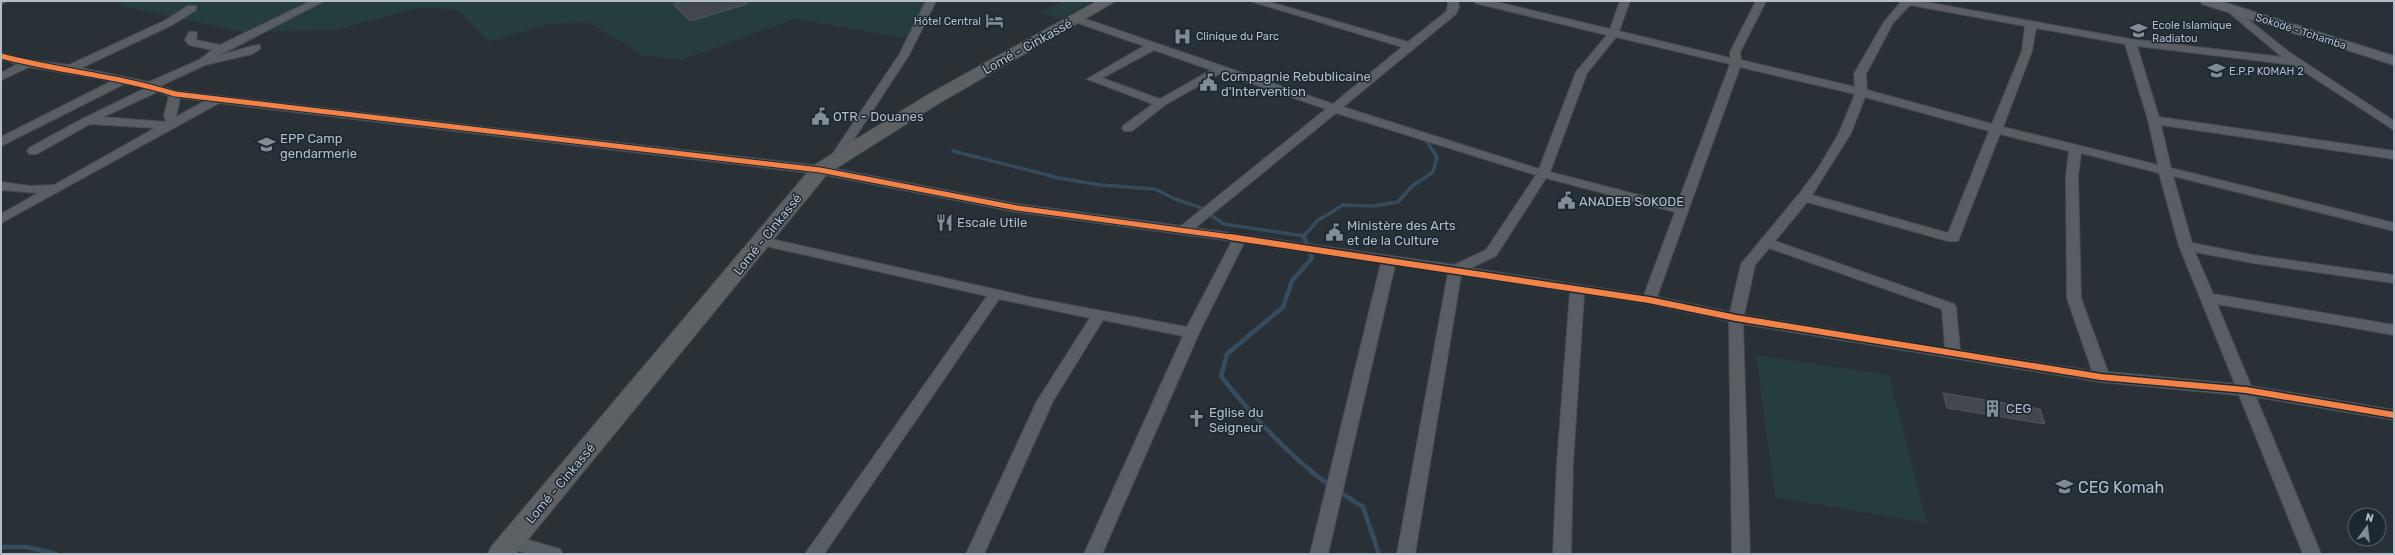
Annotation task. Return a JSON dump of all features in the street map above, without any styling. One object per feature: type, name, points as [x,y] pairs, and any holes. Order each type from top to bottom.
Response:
[{"type":"highway","name":"Lomé - Cinkassé","points":[[506,548],[762,241],[828,165],[935,98],[1108,1]]},
{"type":"main road","name":"Sokodé - Tchamba","points":[[2207,1],[2394,61]]},
{"type":"street","points":[[33,151],[88,120],[203,62],[221,48],[319,1]]},
{"type":"street","points":[[828,165],[904,55],[931,1]]},
{"type":"street","points":[[1255,1],[1410,46]]},
{"type":"street","points":[[1273,6],[1283,1]]},
{"type":"street","points":[[1184,231],[1452,12],[1454,7],[1453,1]]},
{"type":"street","points":[[1479,1],[1860,92],[2074,149],[2394,227]]},
{"type":"street","points":[[1455,270],[1491,253],[1543,174],[1582,72],[1613,34],[1625,1]]},
{"type":"street","points":[[1649,300],[1736,63],[1735,52],[1761,1]]},
{"type":"street","points":[[1741,554],[1736,318],[1748,264],[1804,197],[1845,133],[1860,92],[1860,74],[1889,22],[1906,1],[2130,42],[2298,62]]},
{"type":"street","points":[[70,69],[168,23],[192,8]]},
{"type":"street","points":[[2230,8],[2298,62],[2394,126]]},
{"type":"street","points":[[1076,19],[1333,108],[1543,174],[1682,210]]},
{"type":"street","points":[[1804,197],[1953,238],[2028,51],[2030,24]]},
{"type":"street","points":[[193,34],[190,40],[193,43],[221,48]]},
{"type":"street","points":[[2130,42],[2154,120],[2165,171],[2186,246],[2312,554]]},
{"type":"street","points":[[1153,46],[1093,79],[1161,103]]},
{"type":"street","points":[[203,62],[248,52],[256,47]]},
{"type":"street","points":[[1,56],[27,63],[70,69],[123,80],[175,94],[215,100],[828,165],[1016,208],[1240,238],[1649,300],[1736,318],[1953,354],[2101,376],[2246,390],[2394,415]]},
{"type":"street","points":[[1,77],[27,63]]},
{"type":"street","points":[[1128,128],[1161,103],[1220,69]]},
{"type":"street","points":[[1,142],[123,80]]},
{"type":"street","points":[[170,125],[170,115],[175,94]]},
{"type":"street","points":[[1,219],[56,187],[215,100]]},
{"type":"street","points":[[88,120],[170,125]]},
{"type":"street","points":[[2154,120],[2394,155]]},
{"type":"street","points":[[2074,149],[2072,176],[2074,298],[2098,362],[2101,376]]},
{"type":"street","points":[[1,186],[30,190],[56,187]]},
{"type":"street","points":[[1093,554],[1192,333],[1240,238]]},
{"type":"street","points":[[762,241],[996,293],[1192,333]]},
{"type":"street","points":[[1766,242],[1949,307],[1953,354]]},
{"type":"street","points":[[2186,246],[2253,258],[2394,279]]},
{"type":"street","points":[[1319,554],[1389,260]]},
{"type":"street","points":[[1406,554],[1455,270]]},
{"type":"street","points":[[1562,554],[1564,463],[1577,289]]},
{"type":"street","points":[[814,554],[996,293]]},
{"type":"street","points":[[2208,298],[2394,330]]},
{"type":"street","points":[[974,554],[1045,401],[1099,314]]},
{"type":"street","points":[[506,548],[554,554]]},
{"type":"green space","points":[[123,1],[927,1],[908,36],[898,37],[796,19],[680,60],[644,56],[588,22],[544,25],[489,42],[458,10],[419,8],[335,30],[242,32],[122,6]]},
{"type":"green space","points":[[1062,1],[1092,1],[1061,19],[1041,12]]},
{"type":"green space","points":[[1756,355],[1889,375],[1927,523],[1775,497]]},
{"type":"building","points":[[684,1],[746,1],[747,4],[690,21],[673,4]]},
{"type":"building","name":"CEG","points":[[1943,393],[2040,409],[2045,424],[1947,408]]},
{"type":"waterway","points":[[1304,236],[1317,221],[1343,205],[1373,206],[1398,202],[1411,187],[1433,172],[1437,157],[1424,137]]},
{"type":"waterway","points":[[953,151],[1059,178],[1101,185],[1155,189],[1175,199],[1199,207],[1224,224],[1304,236]]},
{"type":"waterway","points":[[1304,237],[1312,258],[1292,281],[1283,307],[1227,354],[1221,376],[1272,435],[1300,462],[1330,486]]},
{"type":"waterway","points":[[1338,491],[1363,507],[1379,554]]},
{"type":"waterway","points":[[1,547],[27,547],[56,554]]},
{"type":"cycle path","points":[[1,56],[27,63],[70,69],[150,86],[175,94],[820,170],[1017,208],[1340,252],[1649,300],[1736,318],[1953,354],[2101,377],[2246,390],[2394,415]]},
{"type":"place","name":"Hôtel Central","points":[[994,21]]},
{"type":"place","name":"Ecole Islamique Radiatou","points":[[2139,31]]},
{"type":"place","name":"Clinique du Parc","points":[[1183,36]]},
{"type":"place","name":"E.P.P KOMAH 2","points":[[2216,71]]},
{"type":"place","name":"Compagnie Rebublicaine d'Intervention","points":[[1208,83]]},
{"type":"place","name":"OTR - Douanes","points":[[820,116]]},
{"type":"place","name":"EPP Camp gendarmerie","points":[[267,145]]},
{"type":"place","name":"ANADEB SOKODE","points":[[1566,201]]},
{"type":"place","name":"Escale Utile","points":[[944,222]]},
{"type":"place","name":"Ministère des Arts et de la Culture","points":[[1334,232]]},
{"type":"place","name":"CEG","points":[[1993,408]]},
{"type":"place","name":"Eglise du Seigneur","points":[[1196,419]]},
{"type":"place","name":"CEG Komah","points":[[2065,487]]}]
